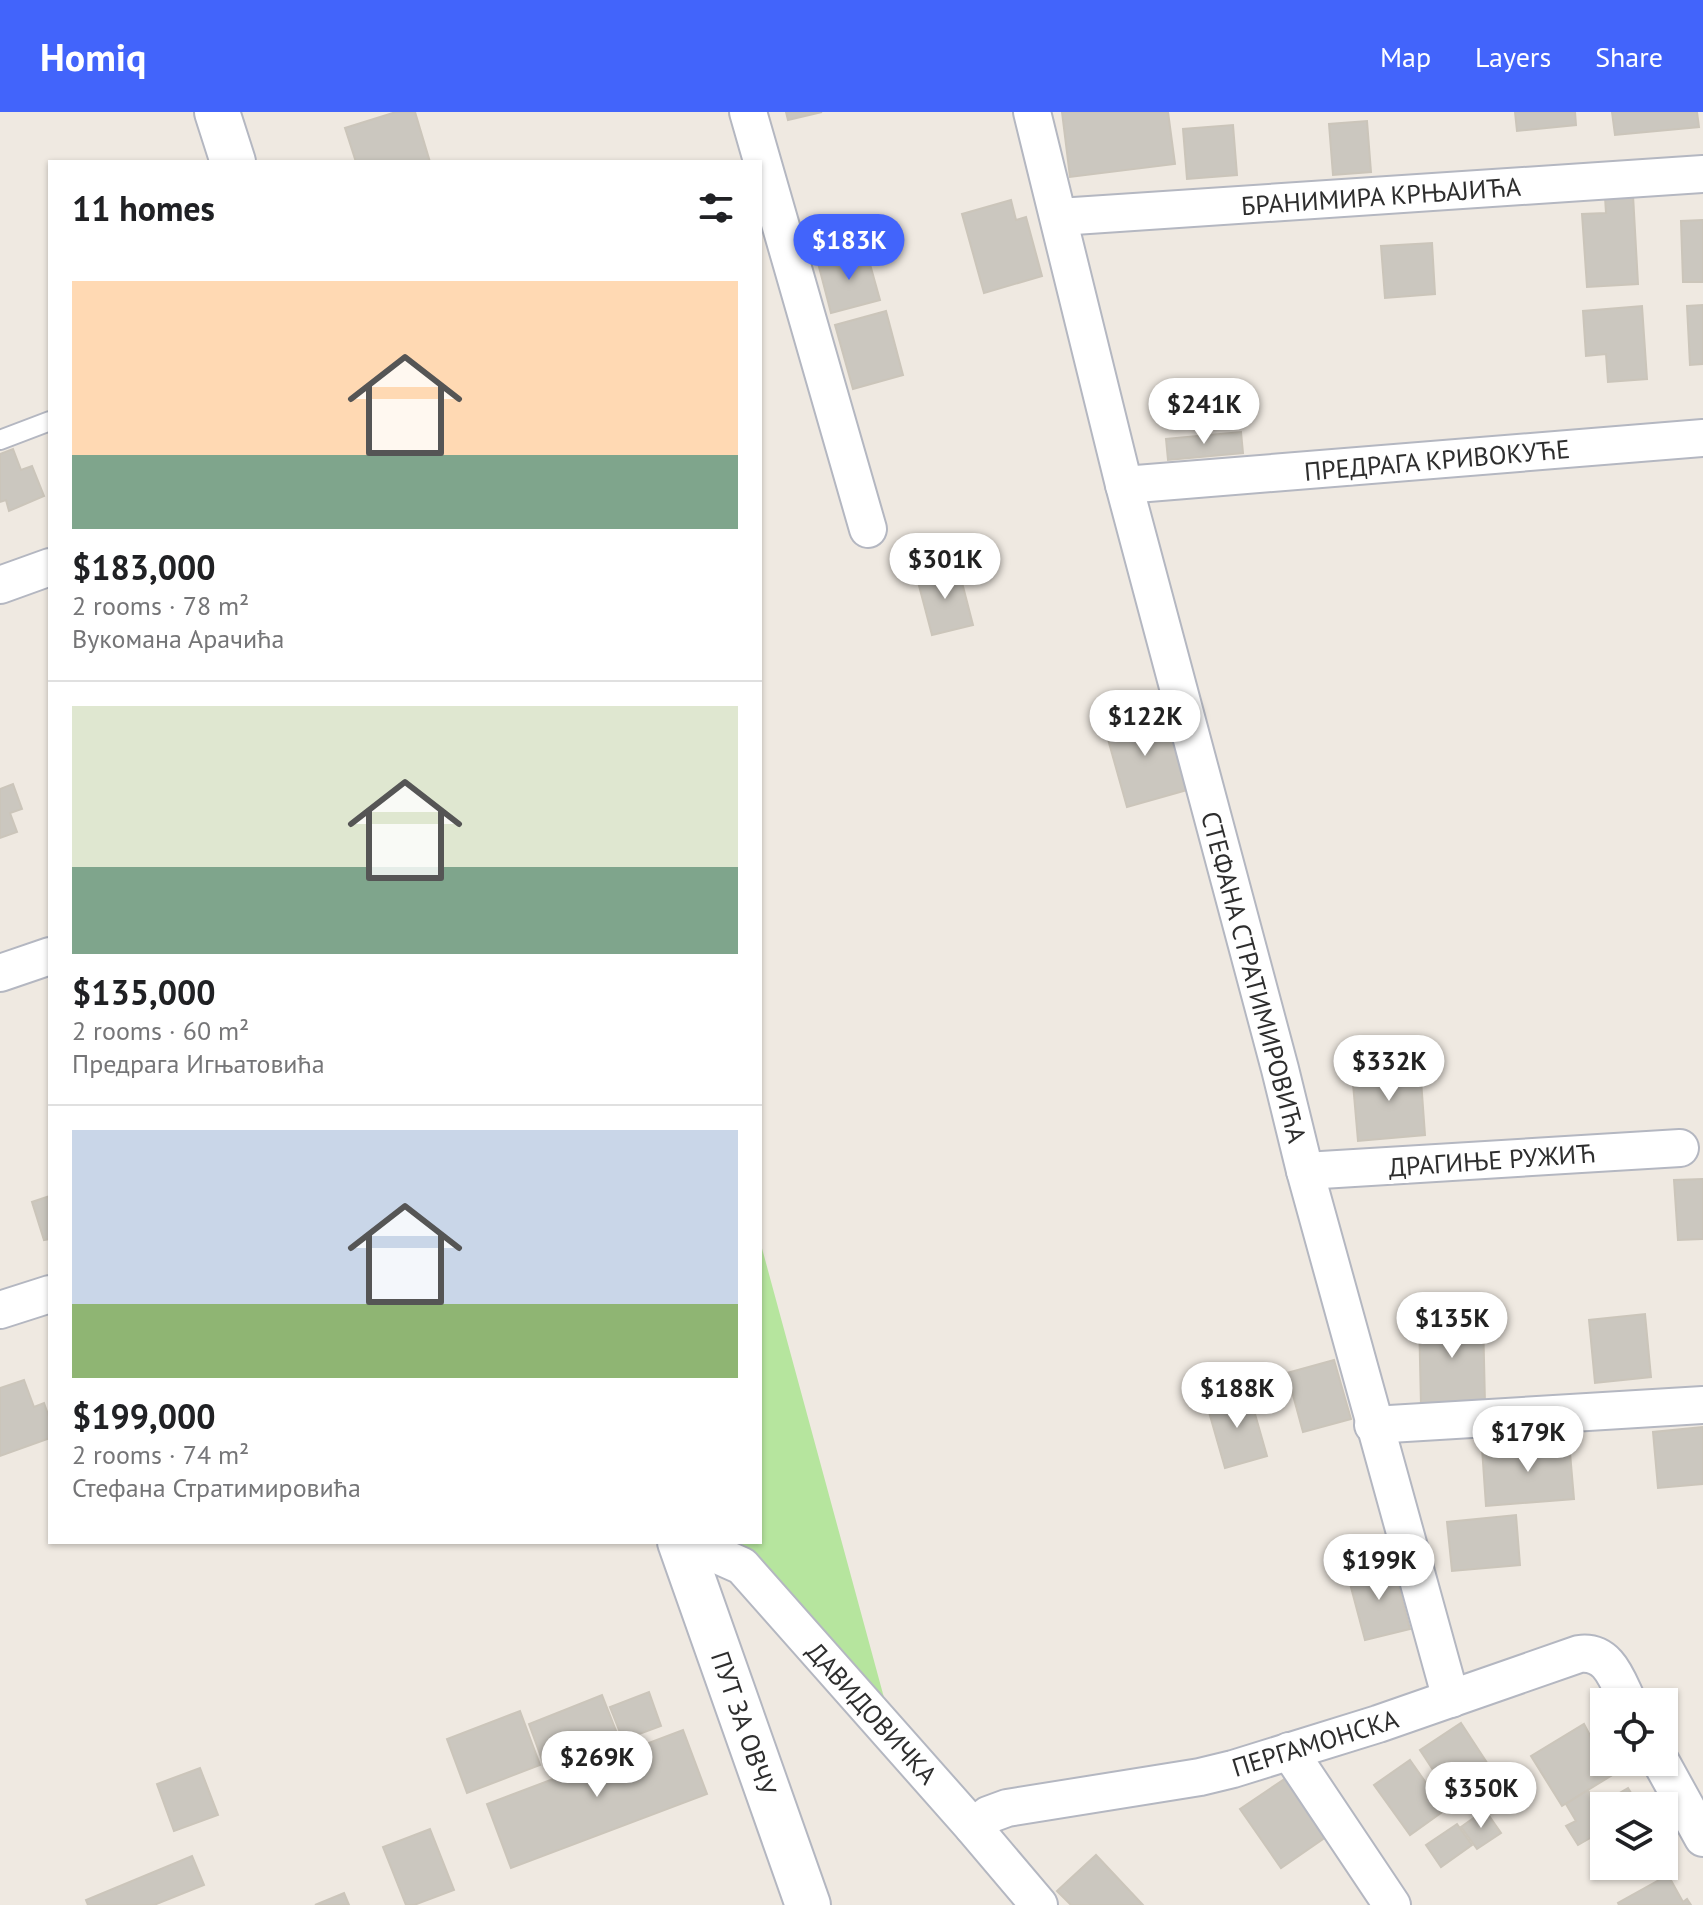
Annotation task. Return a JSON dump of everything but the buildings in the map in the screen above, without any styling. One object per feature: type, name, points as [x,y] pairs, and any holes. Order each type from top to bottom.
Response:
[{"type":"street","points":[[217,112],[232,160]]},
{"type":"street","points":[[748,112],[762,160]]},
{"type":"street","name":"СТЕФАНА СТРАТИМИРОВИЋА","points":[[1032,112],[1124,485],[1305,1171],[1451,1699]]},
{"type":"street","points":[[762,161],[868,529]]},
{"type":"street","name":"БРАНИМИРА КРЊАЈИЋА","points":[[1059,217],[1703,174]]},
{"type":"street","name":"ПРЕДРАГА КРИВОКУЋЕ","points":[[1124,485],[1703,438]]},
{"type":"street","points":[[0,585],[48,568]]},
{"type":"street","points":[[0,973],[48,957]]},
{"type":"street","name":"ДРАГИЊЕ РУЖИЋ","points":[[1305,1171],[1680,1148]]},
{"type":"street","points":[[0,1310],[48,1295]]},
{"type":"street","points":[[1373,1425],[1703,1405]]},
{"type":"street","name":"ПУТ ЗА ОВЧУ","points":[[681,1544],[808,1905]]},
{"type":"street","name":"ДАВИДОВИЧКА","points":[[692,1544],[742,1566],[1039,1905]]},
{"type":"street","name":"ПЕРГАМОНСКА","points":[[973,1827],[988,1815],[1007,1808],[1200,1777],[1451,1699],[1579,1654],[1590,1652],[1601,1657],[1611,1667],[1621,1688]]},
{"type":"street","points":[[1289,1751],[1392,1905]]},
{"type":"street","points":[[1669,1776],[1703,1838]]},
{"type":"lane","points":[[0,440],[48,422]]},
{"type":"green space","points":[[762,1248],[889,1716],[742,1544],[762,1544]]}]
